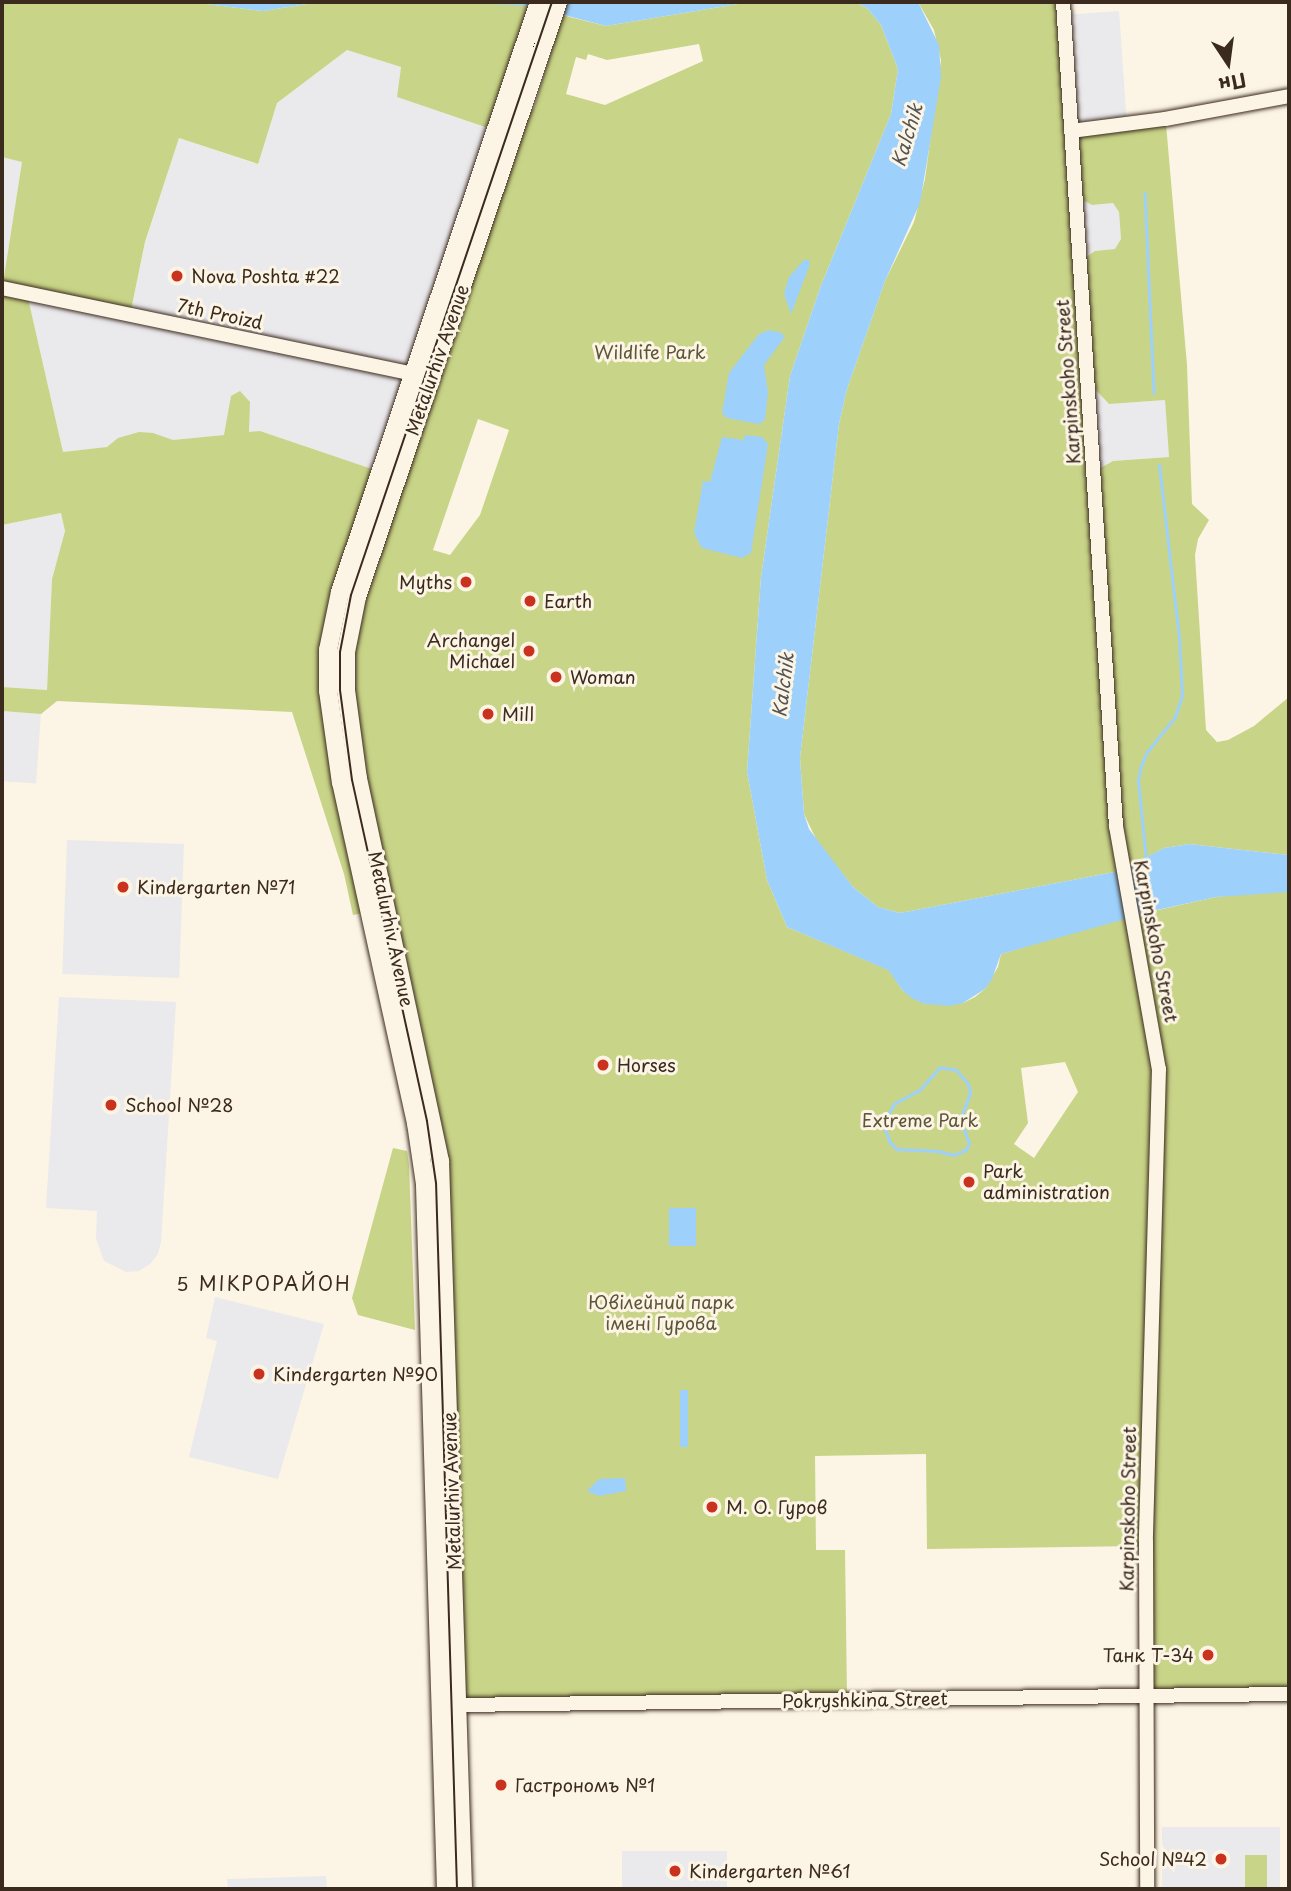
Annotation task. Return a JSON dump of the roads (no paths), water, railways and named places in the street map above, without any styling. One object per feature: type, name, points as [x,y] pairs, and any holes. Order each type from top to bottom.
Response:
[{"type":"main road","name":"Metalurhiv Avenue","points":[[536,41],[539,2]]},
{"type":"main road","name":"Metalurhiv Avenue","points":[[463,1889],[449,1705],[422,1164],[341,783],[328,681],[335,610],[422,376],[536,41],[558,2]]},
{"type":"main road","name":"Metalurhiv Avenue","points":[[446,1889],[449,1705]]},
{"type":"street","name":"Karpinskoho Street","points":[[1063,2],[1116,827],[1157,1051],[1160,1085],[1146,1541],[1147,1889]]},
{"type":"street","points":[[1071,131],[1165,119],[1289,96]]},
{"type":"street","name":"7th Proizd","points":[[2,288],[422,376]]},
{"type":"street","name":"Pokryshkina Street","points":[[449,1705],[1289,1694]]},
{"type":"water","points":[[190,2],[320,2],[263,11]]},
{"type":"water","points":[[452,2],[750,2],[606,26],[530,6]]},
{"type":"water","name":"Kalchik","points":[[855,2],[918,2],[939,45],[941,77],[920,203],[885,281],[847,389],[839,424],[800,758],[804,814],[809,829],[853,887],[878,907],[900,913],[1120,871],[1164,848],[1189,844],[1289,855],[1289,892],[1216,897],[1157,910],[1001,954],[992,979],[985,989],[963,1003],[950,1006],[925,1004],[913,999],[903,991],[888,970],[787,927],[767,880],[747,772],[761,577],[790,376],[820,288],[891,114],[898,69],[881,25],[867,8]]},
{"type":"water","points":[[804,260],[809,260],[810,264],[791,314],[784,294],[789,277]]},
{"type":"water","points":[[769,330],[782,333],[784,338],[764,365],[768,393],[765,420],[759,424],[727,418],[722,413],[729,373],[759,334]]},
{"type":"water","points":[[745,435],[762,437],[768,444],[751,553],[742,558],[702,548],[694,533],[703,481],[710,482],[722,437],[744,440]]},
{"type":"water","points":[[669,1208],[696,1208],[696,1246],[669,1246]]},
{"type":"water","points":[[680,1390],[688,1390],[688,1447],[680,1447]]},
{"type":"water","points":[[625,1478],[626,1491],[599,1496],[587,1491],[599,1479]]},
{"type":"waterway","points":[[1145,193],[1154,393]]},
{"type":"waterway","points":[[1146,860],[1138,781],[1141,766],[1147,752],[1175,717],[1182,695],[1179,638],[1159,465]]},
{"type":"waterway","points":[[961,1117],[970,1093],[968,1084],[956,1070],[940,1068],[919,1091],[895,1104],[886,1118],[885,1128],[890,1142],[897,1149],[938,1151],[954,1155],[966,1150],[969,1143],[961,1122]]},
{"type":"tram line","points":[[457,1889],[436,1183],[427,1121],[352,780],[340,690],[340,652],[351,595],[552,2]]},
{"type":"place","name":"Nova Poshta #22","points":[[177,276]]},
{"type":"place","name":"Myths","points":[[466,582]]},
{"type":"place","name":"Earth","points":[[530,601]]},
{"type":"place","name":"Archangel Michael","points":[[529,651]]},
{"type":"place","name":"Woman","points":[[556,677]]},
{"type":"place","name":"Mill","points":[[488,714]]},
{"type":"place","name":"Kindergarten №71","points":[[123,887]]},
{"type":"place","name":"Horses","points":[[603,1065]]},
{"type":"place","name":"School №28","points":[[111,1105]]},
{"type":"place","name":"Park administration","points":[[969,1182]]},
{"type":"place","name":"Kindergarten №90","points":[[259,1374]]},
{"type":"place","name":"М. О. Гуров","points":[[712,1507]]},
{"type":"place","name":"Танк Т-34","points":[[1208,1655]]},
{"type":"place","name":"Гастрономъ №1","points":[[501,1785]]},
{"type":"place","name":"School №42","points":[[1221,1859]]},
{"type":"place","name":"Kindergarten №61","points":[[675,1871]]},
{"type":"district","name":"5 МІКРОРАЙОН","points":[[264,1284]]},
{"type":"park label","name":"Wildlife Park","points":[[650,352]]},
{"type":"park label","name":"Extreme Park","points":[[920,1120]]},
{"type":"park label","name":"Ювілейний парк імені Гурова","points":[[661,1313]]}]
